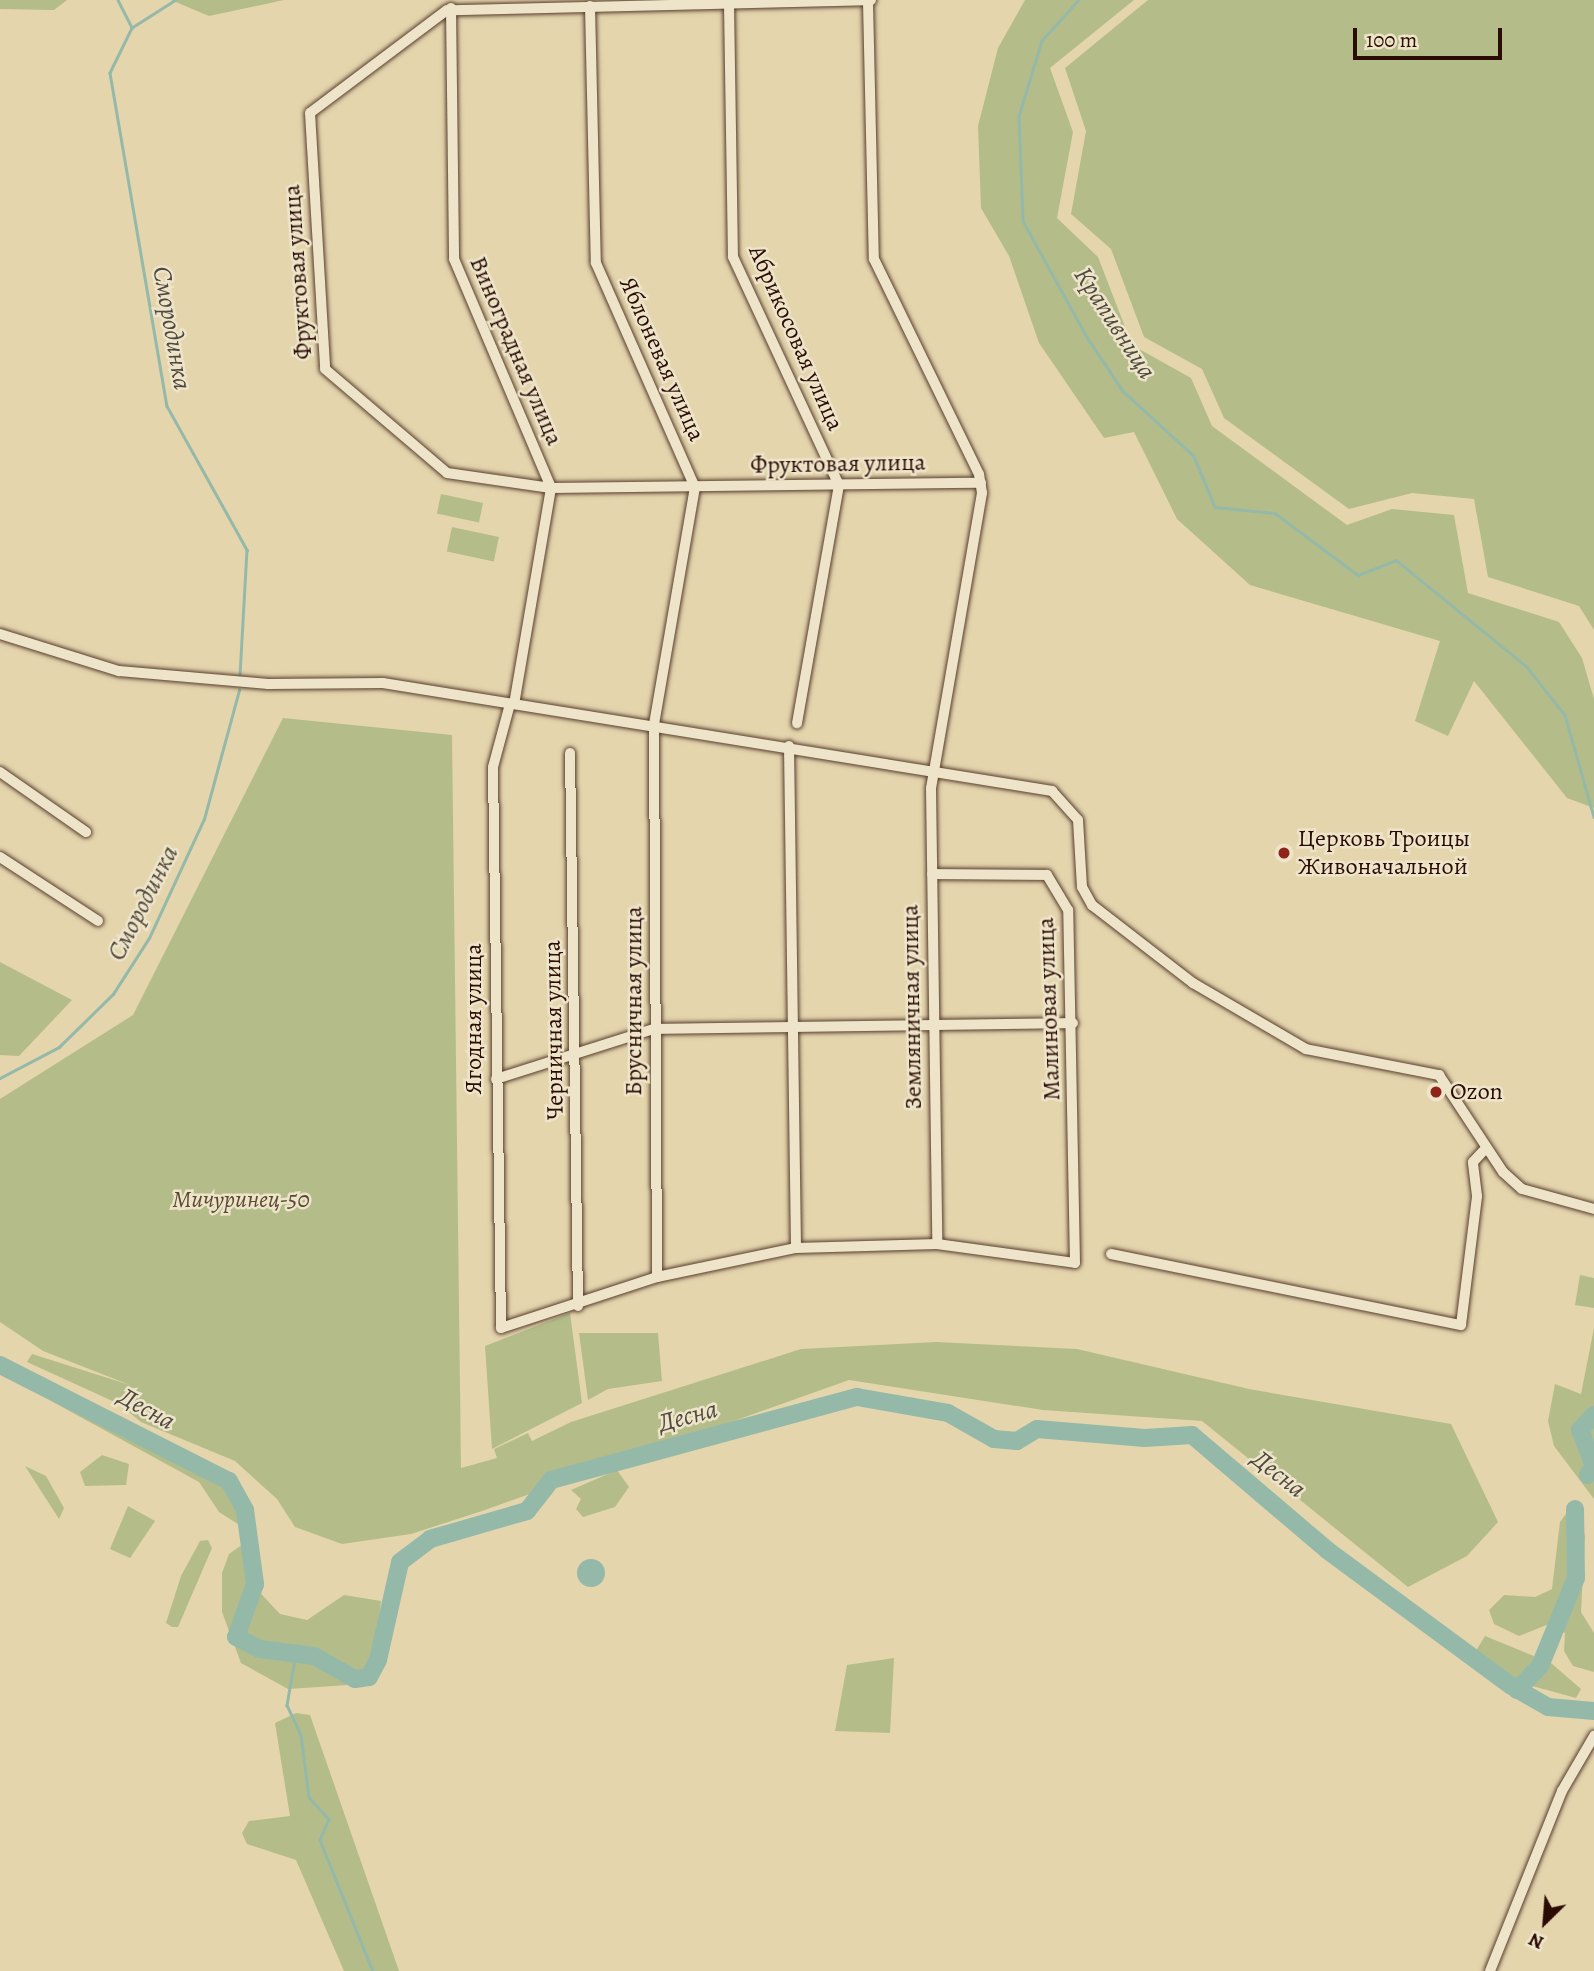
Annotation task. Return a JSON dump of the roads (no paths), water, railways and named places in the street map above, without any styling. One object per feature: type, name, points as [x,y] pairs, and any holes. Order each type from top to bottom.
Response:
[{"type":"street","points":[[451,8],[870,1],[874,259],[981,483],[935,769]]},
{"type":"street","name":"Абрикосовая улица","points":[[729,4],[733,257],[839,485]]},
{"type":"street","name":"Яблоневая улица","points":[[590,6],[596,263],[695,487]]},
{"type":"street","name":"Фруктовая улица","points":[[451,8],[310,113],[325,369],[443,471],[551,488],[981,483]]},
{"type":"street","name":"Виноградная улица","points":[[451,8],[454,259],[551,488]]},
{"type":"street","points":[[797,723],[839,485]]},
{"type":"street","points":[[654,725],[695,487]]},
{"type":"street","points":[[512,704],[551,488]]},
{"type":"street","points":[[0,634],[119,671],[268,684],[383,683],[935,769],[1052,791],[1078,820],[1082,887],[1092,905],[1193,983],[1277,1037],[1306,1049],[1439,1075],[1486,1148],[1522,1189],[1594,1209]]},
{"type":"street","name":"Ягодная улица","points":[[512,704],[493,767],[497,1320],[509,1330],[578,1306]]},
{"type":"street","name":"Брусничная улица","points":[[654,725],[657,1278]]},
{"type":"street","points":[[789,746],[796,1248]]},
{"type":"street","name":"Черничная улица","points":[[570,753],[578,1306]]},
{"type":"street","name":"Земляничная улица","points":[[935,769],[932,873],[937,1244]]},
{"type":"street","points":[[0,772],[86,832]]},
{"type":"street","points":[[0,857],[98,921]]},
{"type":"street","name":"Малиновая улица","points":[[932,873],[1047,874],[1059,887],[1068,910],[1073,1023],[1075,1263],[937,1244]]},
{"type":"street","points":[[496,1079],[654,1029],[1073,1023]]},
{"type":"street","points":[[1111,1254],[1461,1325],[1477,1196],[1473,1162],[1486,1148]]},
{"type":"street","points":[[578,1306],[657,1278],[796,1248],[937,1244]]},
{"type":"street","points":[[1490,1971],[1562,1791],[1593,1737]]},
{"type":"waterway","points":[[118,0],[132,28]]},
{"type":"waterway","name":"Смородинка","points":[[176,0],[132,28],[110,73],[167,406],[247,550],[240,674]]},
{"type":"waterway","name":"Крапивница","points":[[1079,0],[1042,41],[1019,116],[1023,221],[1087,337],[1123,391],[1194,456],[1215,507],[1275,513],[1358,575],[1396,560],[1527,667],[1565,715],[1594,817]]},
{"type":"waterway","name":"Смородинка","points":[[0,1078],[59,1047],[113,994],[149,938],[204,819],[239,690]]},
{"type":"waterway","name":"Десна","points":[[0,1365],[229,1481],[245,1510],[255,1584],[236,1637],[260,1649],[314,1656],[355,1679],[369,1677],[378,1660],[400,1562],[430,1539],[527,1511],[551,1480],[857,1397],[948,1413],[994,1439],[1017,1441],[1037,1429],[1145,1438],[1192,1435],[1327,1550],[1510,1685],[1548,1707],[1594,1711]]},
{"type":"waterway","name":"Крапивница","points":[[1588,1475],[1594,1466],[1580,1430],[1594,1415]]},
{"type":"waterway","name":"Крапивница","points":[[1517,1690],[1540,1666],[1576,1578],[1575,1509]]},
{"type":"waterway","points":[[296,1653],[287,1705],[301,1735],[309,1797],[329,1819],[320,1840],[373,1971]]},
{"type":"place","name":"Церковь Троицы Живоначальной","points":[[1284,853]]},
{"type":"place","name":"Ozon","points":[[1436,1092]]},
{"type":"park label","name":"Мичуринец-50","points":[[241,1200]]}]
